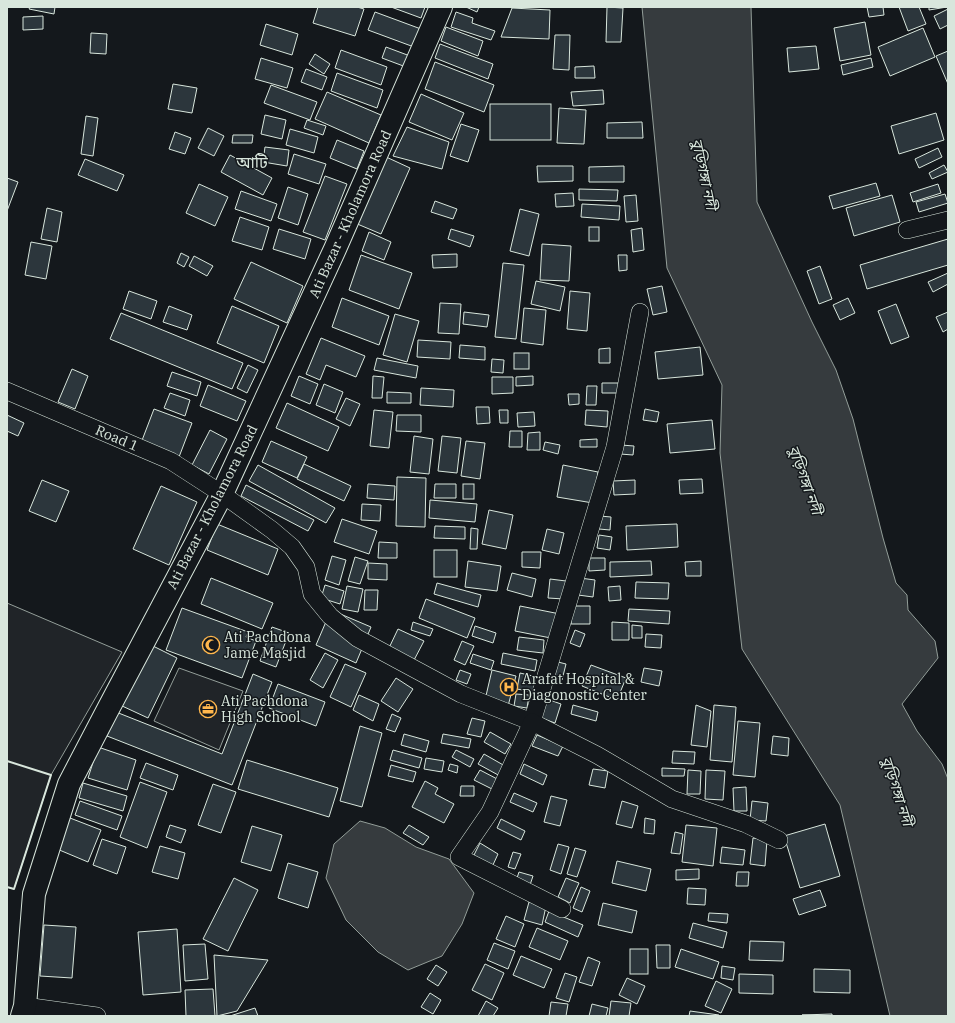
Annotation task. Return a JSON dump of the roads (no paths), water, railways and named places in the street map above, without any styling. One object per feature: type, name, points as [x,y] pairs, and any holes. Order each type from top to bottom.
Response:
[{"type":"main road","name":"Ati Bazar - Kholamora Road","points":[[23,1011],[34,894],[69,784],[222,494],[335,249],[441,7]]},
{"type":"street","points":[[907,230],[948,220]]},
{"type":"street","points":[[562,909],[459,857],[490,812],[532,722],[615,447],[640,312]]},
{"type":"street","name":"Road 1","points":[[7,392],[171,461],[222,494],[272,530],[292,547],[306,567],[312,594],[330,616],[357,638],[461,694],[532,722],[597,755],[672,799],[746,824],[779,840]]},
{"type":"street","points":[[23,1011],[97,1016]]},
{"type":"water","name":"বুড়িগঙ্গা নদী","points":[[642,7],[751,7],[757,202],[812,322],[836,370],[853,419],[896,583],[907,595],[908,610],[935,641],[938,658],[902,704],[917,731],[942,764],[948,779],[948,1016],[890,1016],[840,805],[742,649],[720,453],[722,385],[667,268]]},
{"type":"water","points":[[360,821],[385,828],[416,847],[449,859],[474,893],[462,924],[442,956],[408,970],[378,952],[346,920],[326,878],[334,844]]},
{"type":"place","name":"Ati Pachdona Jame Masjid","points":[[211,645]]},
{"type":"place","name":"Arafat Hospital & Diagonostic Center","points":[[509,687]]},
{"type":"place","name":"Ati Pachdona High School","points":[[208,709]]},
{"type":"district","name":"আটি","points":[[252,162]]}]
